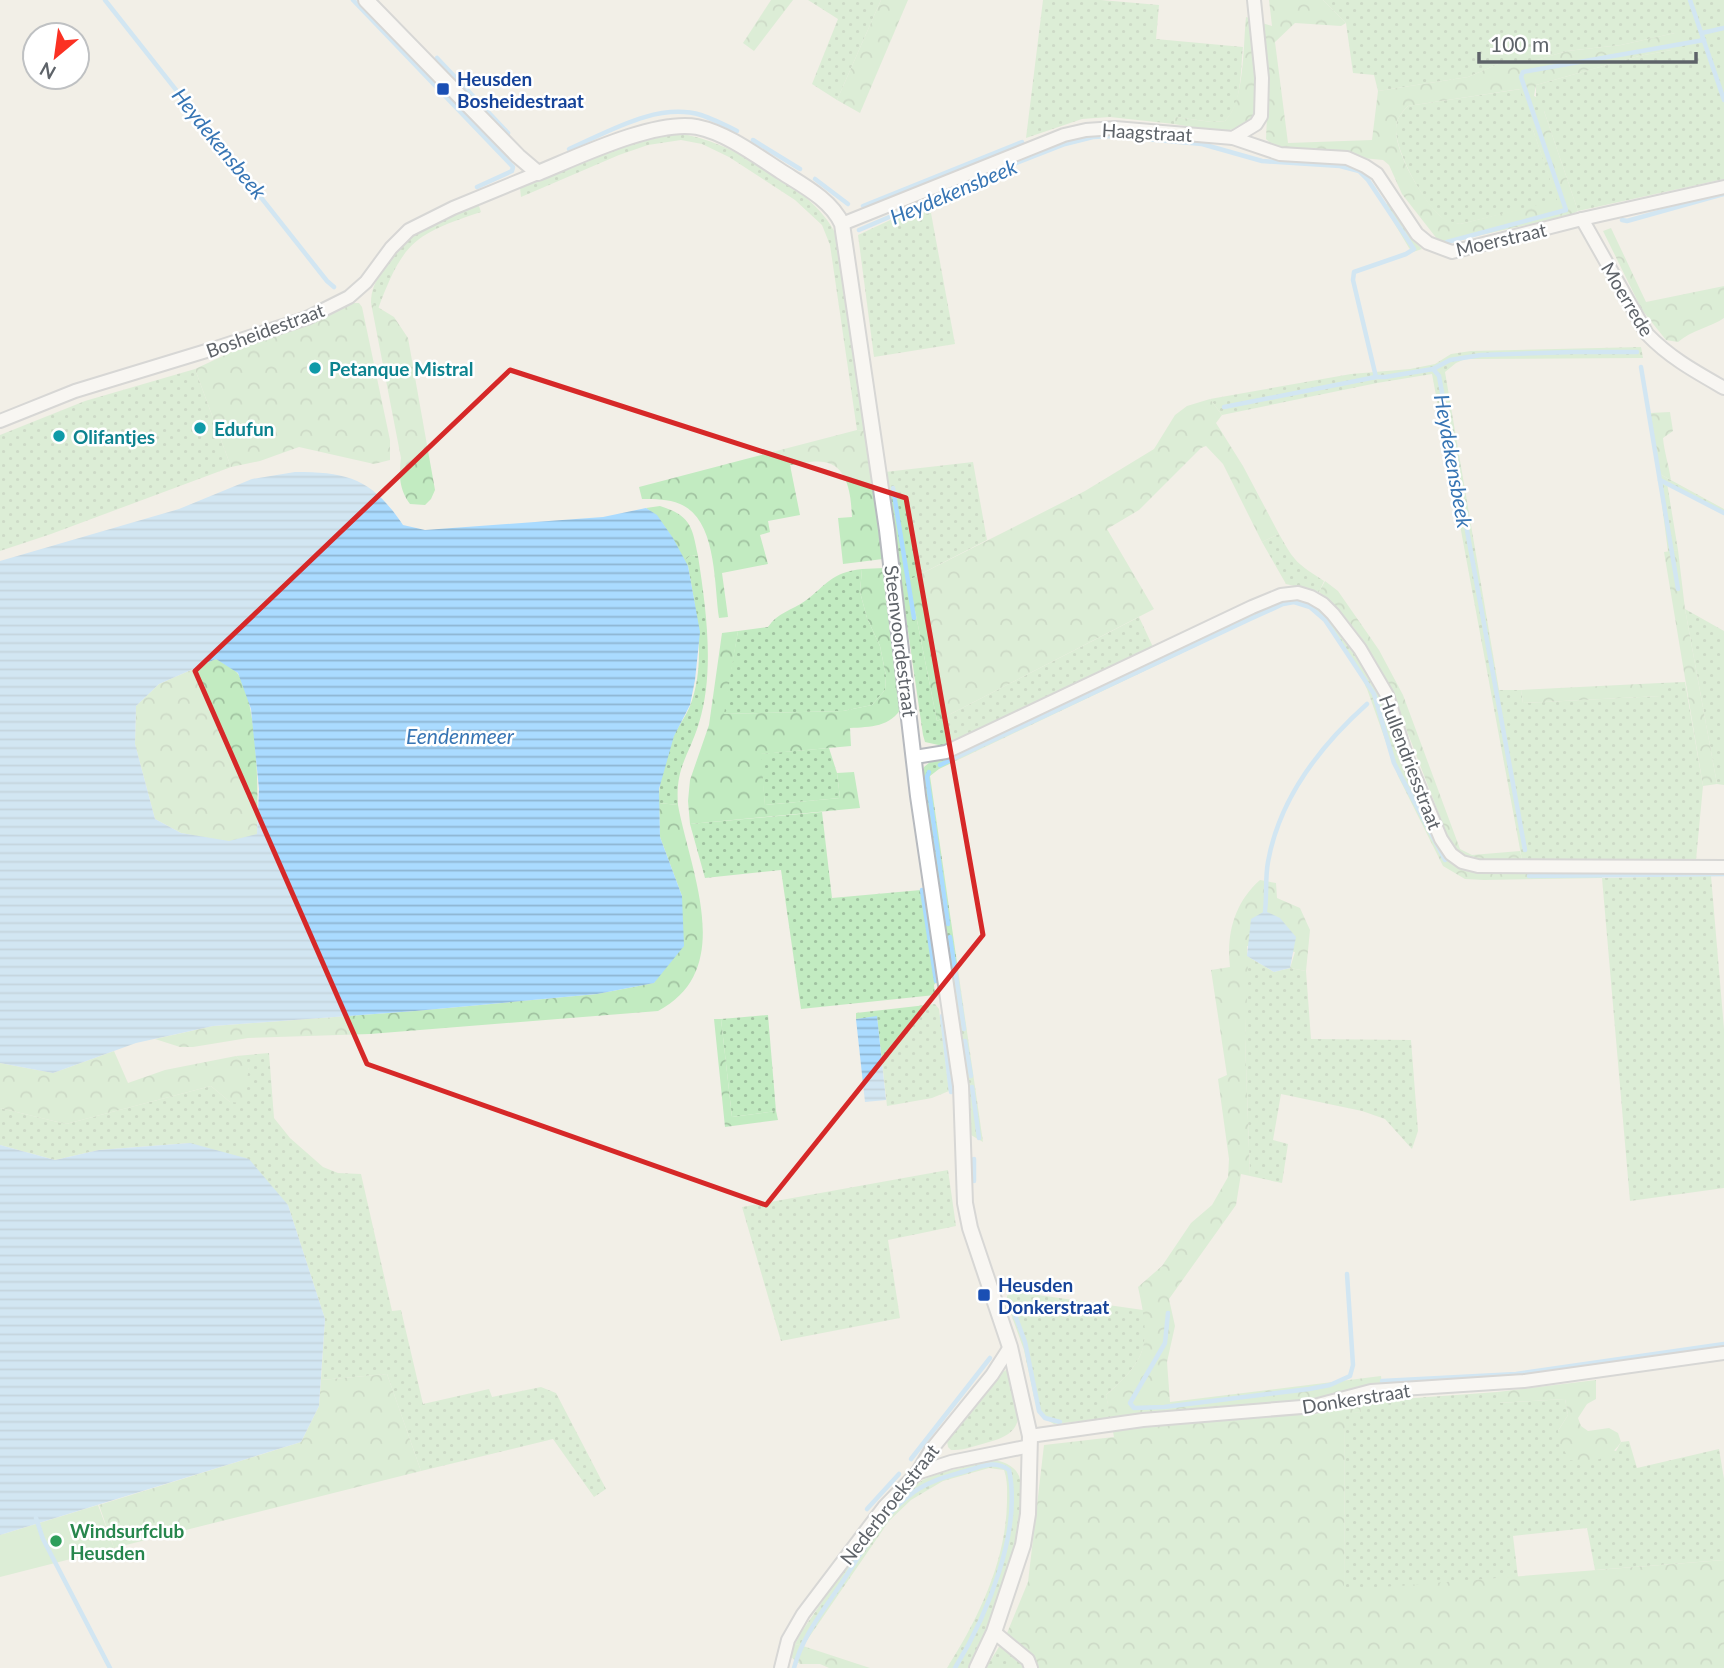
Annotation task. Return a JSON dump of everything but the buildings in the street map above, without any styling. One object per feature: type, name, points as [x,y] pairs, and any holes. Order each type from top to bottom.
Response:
[{"type":"street","points":[[366,0],[518,156],[538,173],[651,132],[673,127],[696,127],[720,136],[796,181],[837,213],[842,224]]},
{"type":"street","points":[[1233,138],[1256,124],[1261,116],[1262,78],[1254,0]]},
{"type":"street","name":"Haagstraat","points":[[842,224],[1064,135],[1086,130],[1115,128],[1233,138]]},
{"type":"street","name":"Moerstraat","points":[[1233,138],[1280,154],[1347,159],[1365,166],[1377,174],[1417,234],[1441,250],[1452,252],[1724,187]]},
{"type":"street","name":"Bosheidestraat","points":[[0,421],[75,391],[307,318],[349,297],[366,282],[391,248],[409,230],[453,208],[538,173]]},
{"type":"street","name":"Moerrede","points":[[1582,219],[1647,334],[1679,363],[1724,388]]},
{"type":"street","name":"Steenvoordestraat","points":[[842,224],[885,516],[919,796],[961,1086],[965,1203],[970,1228],[1010,1347],[1030,1441],[1028,1514],[1023,1545],[994,1632],[977,1668]]},
{"type":"street","name":"Hullendriesstraat","points":[[915,757],[946,752],[1252,607],[1281,595],[1298,593],[1311,597],[1333,614],[1374,672],[1387,695],[1406,755],[1441,839],[1451,854],[1462,862],[1478,866],[1724,867]]},
{"type":"street","name":"Nederbroekstraat","points":[[781,1668],[788,1640],[803,1614],[884,1507],[918,1473],[931,1450],[992,1375],[1010,1347]]},
{"type":"street","name":"Donkerstraat","points":[[918,1473],[1030,1441],[1143,1420],[1314,1406],[1371,1391],[1524,1381],[1724,1353]]},
{"type":"street","points":[[994,1632],[1028,1660],[1031,1668]]},
{"type":"highlighted area","points":[[510,370],[906,498],[983,935],[766,1205],[367,1064],[195,671]]},
{"type":"green space","points":[[771,0],[793,0],[754,51],[743,43]]},
{"type":"green space","points":[[808,0],[881,0],[837,100],[812,84],[838,19]]},
{"type":"green space","points":[[881,0],[908,0],[860,113],[837,100]]},
{"type":"green space","points":[[1043,0],[1101,0],[1159,5],[1156,39],[1243,47],[1240,86],[1231,114],[1225,121],[1212,122],[1175,117],[1174,124],[1110,117],[1082,119],[1026,138]]},
{"type":"green space","points":[[1269,0],[1323,0],[1346,23],[1341,26],[1295,23],[1275,42],[1288,143],[1372,140],[1378,91],[1468,77],[1503,62],[1523,64],[1567,51],[1621,45],[1675,33],[1682,39],[1682,45],[1536,85],[1533,101],[1525,102],[1520,89],[1408,106],[1399,116],[1396,125],[1400,150],[1418,188],[1442,218],[1460,224],[1557,200],[1533,130],[1531,117],[1535,111],[1544,111],[1578,211],[1571,215],[1441,244],[1402,194],[1389,165],[1383,160],[1278,150],[1266,139],[1268,93],[1262,23],[1272,26]]},
{"type":"green space","points":[[1323,0],[1724,0],[1724,179],[1578,211],[1544,111],[1533,130],[1558,201],[1460,224],[1449,222],[1441,217],[1423,195],[1401,152],[1396,125],[1399,116],[1408,106],[1521,89],[1536,97],[1536,85],[1639,56],[1671,50],[1675,33],[1621,45],[1567,51],[1523,64],[1503,62],[1468,77],[1378,91],[1374,75],[1353,73],[1346,23]]},
{"type":"green space","points":[[1246,17],[1252,19],[1259,99],[1254,115],[1244,126],[1222,132],[1174,124],[1175,117],[1225,121],[1232,112],[1240,87]]},
{"type":"green space","points":[[682,134],[724,147],[772,172],[794,188],[829,222],[838,240],[865,431],[857,430],[830,245],[822,225],[795,200],[729,157],[702,144],[681,140],[648,145],[619,155],[521,197],[520,188],[600,156],[640,142]]},
{"type":"green space","points":[[1390,201],[1414,241],[1422,249],[1413,252],[1409,248],[1384,206]]},
{"type":"green space","points":[[929,202],[955,344],[874,357],[858,235]]},
{"type":"green space","points":[[478,203],[481,212],[440,227],[414,244],[395,269],[378,309],[371,303],[377,280],[400,246],[422,228]]},
{"type":"green space","points":[[1611,228],[1646,302],[1724,286],[1724,318],[1678,342],[1666,340],[1642,310],[1603,231]]},
{"type":"green space","points":[[352,303],[359,303],[362,307],[390,440],[390,460],[374,464],[299,447],[260,461],[231,467],[195,369]]},
{"type":"green space","points":[[371,303],[394,317],[408,338],[435,490],[425,505],[410,504],[402,488],[401,458]]},
{"type":"green space","points":[[1641,347],[1643,358],[1465,359],[1445,372],[1499,690],[1521,690],[1523,703],[1660,696],[1660,683],[1685,682],[1703,786],[1696,860],[1522,860],[1432,374],[1222,415],[1210,399],[1351,374],[1410,369],[1435,364],[1451,354],[1471,351]]},
{"type":"green space","points":[[195,369],[231,467],[0,551],[0,435],[85,401]]},
{"type":"green space","points":[[1210,399],[1222,415],[1216,423],[1243,466],[1279,534],[1262,542],[1223,464],[1206,446],[1201,448],[1139,510],[1107,529],[1154,609],[937,721],[909,580],[1085,491],[1154,449],[1175,415],[1187,406]]},
{"type":"green space","points":[[1670,412],[1673,431],[1663,438],[1671,480],[1658,473],[1650,413]]},
{"type":"green space","points":[[857,430],[865,431],[867,438],[883,559],[843,564],[838,518],[852,517],[847,484],[839,469],[824,462],[790,465],[800,515],[768,521],[770,532],[760,535],[768,564],[722,573],[728,617],[719,618],[712,554],[701,523],[692,512],[680,504],[666,500],[642,499],[639,487]]},
{"type":"green space","points":[[973,462],[987,540],[909,580],[937,721],[1139,617],[1153,647],[943,746],[925,742],[923,735],[885,472]]},
{"type":"green space","points":[[1658,473],[1724,509],[1724,514],[1667,483],[1678,550],[1668,552]]},
{"type":"green space","points":[[660,506],[684,518],[692,530],[698,556],[691,555],[684,561],[664,525],[646,508]]},
{"type":"green space","points":[[1279,534],[1297,562],[1324,581],[1319,592],[1286,584],[1262,542]]},
{"type":"green space","points":[[1678,550],[1685,609],[1717,784],[1703,786],[1664,552]]},
{"type":"green space","points":[[691,555],[698,556],[704,597],[708,640],[707,682],[699,723],[681,771],[678,805],[659,803],[659,795],[668,751],[690,706],[698,672],[697,618],[688,566],[684,561]]},
{"type":"green space","points":[[884,568],[902,707],[886,722],[850,728],[851,746],[761,754],[765,805],[840,798],[837,773],[854,772],[860,808],[690,824],[690,780],[709,725],[722,633],[738,631],[724,714],[843,711],[872,705],[885,690],[886,676],[880,646],[867,618],[860,592],[862,569]]},
{"type":"green space","points":[[862,569],[860,592],[867,618],[880,646],[886,676],[885,690],[872,705],[843,711],[723,714],[738,631],[768,627],[776,618],[805,601],[836,576]]},
{"type":"green space","points":[[1325,581],[1338,591],[1379,650],[1403,695],[1460,849],[1472,855],[1520,851],[1522,860],[1474,859],[1465,856],[1450,843],[1392,692],[1361,638],[1331,602],[1319,592]]},
{"type":"green space","points":[[1297,599],[1311,605],[1334,623],[1353,647],[1377,686],[1367,689],[1347,651],[1326,623],[1303,605],[1292,603],[939,769],[930,776],[983,1142],[971,1135],[968,1088],[923,776],[924,767],[1279,600]]},
{"type":"green space","points":[[1685,609],[1724,631],[1724,785],[1717,784]]},
{"type":"green space","points":[[216,659],[238,674],[245,689],[256,752],[257,835],[229,842],[181,833],[155,819],[135,744],[136,706],[159,684]]},
{"type":"green space","points":[[1660,683],[1660,696],[1523,703],[1521,690]]},
{"type":"green space","points":[[1377,686],[1452,860],[1602,870],[1602,878],[1465,879],[1443,866],[1398,776],[1367,689]]},
{"type":"green space","points":[[829,748],[837,773],[840,798],[765,805],[760,754]]},
{"type":"green space","points":[[659,803],[678,805],[698,888],[702,945],[696,971],[682,993],[658,1011],[370,1034],[248,1038],[193,1047],[180,1047],[155,1039],[213,1026],[597,994],[654,983],[682,896],[660,837]]},
{"type":"green space","points":[[822,812],[832,898],[921,890],[924,887],[939,979],[934,985],[935,995],[801,1009],[781,870],[705,878],[690,824]]},
{"type":"green space","points":[[1711,876],[1724,1029],[1724,1188],[1630,1201],[1602,878]]},
{"type":"green space","points":[[1260,880],[1276,883],[1277,898],[1300,908],[1310,930],[1306,971],[1290,968],[1295,952],[1247,946],[1245,1038],[1250,1176],[1241,1174],[1236,1205],[1169,1299],[1175,1326],[1167,1362],[1170,1402],[1381,1376],[1382,1385],[1358,1387],[1361,1412],[1345,1414],[1344,1590],[1724,1560],[1724,1668],[1023,1668],[1005,1638],[1028,1582],[1044,1445],[1114,1437],[1106,1395],[1131,1370],[1143,1347],[1144,1322],[1138,1287],[1162,1266],[1191,1223],[1212,1205],[1228,1177],[1229,1159],[1218,1079],[1227,1075],[1211,970],[1230,967],[1229,942],[1234,919],[1244,898]]},
{"type":"green space","points":[[1247,956],[1274,972],[1290,968],[1306,971],[1311,1039],[1411,1040],[1418,1131],[1412,1149],[1385,1119],[1362,1111],[1281,1094],[1273,1140],[1288,1144],[1282,1183],[1250,1176],[1245,1038]]},
{"type":"green space","points":[[935,1004],[939,1009],[949,1091],[932,1098],[887,1106],[877,1017],[856,1019],[856,1013]]},
{"type":"green space","points":[[768,1015],[776,1111],[732,1117],[721,1019]]},
{"type":"green space","points":[[714,1019],[721,1019],[732,1117],[776,1111],[778,1120],[725,1127]]},
{"type":"green space","points":[[114,1051],[128,1083],[165,1070],[236,1056],[249,1067],[243,1103],[230,1102],[211,1086],[66,1124],[0,1108],[0,1063],[53,1073]]},
{"type":"green space","points":[[269,1053],[274,1118],[290,1138],[323,1167],[338,1173],[361,1174],[392,1311],[401,1310],[423,1404],[489,1389],[492,1397],[541,1387],[556,1393],[606,1489],[594,1497],[553,1439],[421,1471],[387,1374],[321,1380],[325,1319],[288,1205],[190,1143],[99,1150],[55,1160],[0,1145],[0,1108],[66,1124],[211,1086],[230,1102],[249,1068],[236,1056]]},
{"type":"green space","points":[[948,1170],[956,1226],[888,1240],[900,1318],[781,1341],[742,1207]]},
{"type":"green space","points":[[1011,1291],[1143,1310],[1145,1337],[1139,1358],[1125,1377],[1106,1395],[1111,1418],[1054,1424],[1042,1417],[1034,1397],[1024,1350],[1007,1303],[1007,1296]]},
{"type":"green space","points":[[1009,1368],[1018,1404],[1017,1423],[1012,1431],[989,1442],[966,1449],[951,1450],[947,1441]]},
{"type":"green space","points":[[387,1374],[421,1471],[114,1548],[99,1505],[301,1442],[319,1406],[321,1380]]},
{"type":"green space","points":[[1596,1380],[1596,1399],[1587,1404],[1578,1418],[1581,1426],[1588,1431],[1609,1428],[1618,1433],[1621,1442],[1611,1453],[1592,1461],[1570,1460],[1560,1444],[1558,1431],[1568,1415],[1565,1399],[1498,1403],[1497,1392]]},
{"type":"green space","points":[[1497,1392],[1499,1403],[1565,1399],[1568,1415],[1558,1431],[1616,1451],[1621,1442],[1629,1441],[1637,1468],[1719,1449],[1724,1479],[1724,1560],[1595,1570],[1587,1528],[1513,1536],[1518,1577],[1344,1591],[1345,1413],[1361,1412],[1360,1402]]},
{"type":"green space","points":[[993,1460],[1015,1469],[1019,1476],[1022,1495],[1020,1519],[1007,1574],[987,1628],[968,1668],[947,1668],[979,1610],[996,1568],[1005,1524],[1007,1490],[1004,1470],[989,1468],[943,1481],[911,1500],[889,1521],[803,1646],[795,1644],[877,1525],[910,1489],[933,1476]]},
{"type":"green space","name":"Windsurfclub Heusden","points":[[98,1505],[114,1548],[0,1577],[0,1535]]},
{"type":"green space","points":[[1005,1637],[1023,1668],[986,1668]]},
{"type":"green space","points":[[795,1644],[870,1668],[829,1668],[820,1664],[800,1664],[791,1657]]},
{"type":"water","name":"Eendenmeer","points":[[295,472],[345,477],[358,481],[381,497],[403,525],[425,530],[603,517],[646,508],[657,515],[688,566],[700,632],[690,705],[674,736],[659,789],[660,837],[682,896],[684,946],[654,983],[597,994],[213,1026],[136,1043],[53,1073],[0,1063],[0,561],[179,509],[252,479]],"holes":[[[216,659],[238,673],[251,709],[259,789],[257,834],[229,841],[181,833],[155,819],[135,744],[136,706],[159,684]]]},
{"type":"water","points":[[1265,911],[1280,918],[1296,937],[1290,968],[1274,972],[1247,956],[1251,919]]},
{"type":"water","points":[[877,1016],[886,1100],[865,1102],[856,1019]]},
{"type":"water","points":[[190,1143],[249,1159],[288,1205],[325,1319],[319,1406],[301,1442],[0,1535],[0,1145],[55,1160],[99,1150]]},
{"type":"waterway","name":"Heydekensbeek","points":[[105,0],[334,287]]},
{"type":"waterway","points":[[353,0],[513,167],[512,171],[477,187]]},
{"type":"waterway","points":[[1690,0],[1724,100]]},
{"type":"waterway","points":[[1702,33],[1724,28]]},
{"type":"waterway","points":[[1447,242],[1566,210],[1521,77],[1523,72],[1704,40]]},
{"type":"waterway","points":[[437,58],[508,133]]},
{"type":"waterway","name":"Heydekensbeek","points":[[569,149],[616,127],[667,112],[701,115],[737,131]]},
{"type":"waterway","name":"Heydekensbeek","points":[[859,230],[996,171],[1065,144],[1093,137],[1111,136],[1202,144],[1262,161],[1340,166],[1359,171],[1368,180],[1414,249],[1354,272],[1353,280],[1376,377],[1433,369],[1439,376],[1525,850]]},
{"type":"waterway","name":"Heydekensbeek","points":[[753,140],[800,169]]},
{"type":"waterway","points":[[863,206],[1022,142]]},
{"type":"waterway","name":"Heydekensbeek","points":[[815,179],[848,204]]},
{"type":"waterway","points":[[1622,220],[1627,221],[1724,194]]},
{"type":"waterway","points":[[1433,369],[1450,360],[1481,355],[1637,352]]},
{"type":"waterway","points":[[1641,367],[1678,589]]},
{"type":"waterway","points":[[1224,407],[1376,377]]},
{"type":"waterway","points":[[1660,480],[1724,513]]},
{"type":"waterway","points":[[893,488],[914,618]]},
{"type":"waterway","points":[[940,765],[1250,619],[1294,602],[1310,607],[1325,620],[1374,694],[1394,763],[1445,860]]},
{"type":"waterway","points":[[1265,911],[1268,862],[1273,839],[1292,796],[1318,756],[1367,704]]},
{"type":"waterway","points":[[929,772],[927,777],[948,924]]},
{"type":"waterway","name":"Heydekensbeek","points":[[1529,876],[1724,874]]},
{"type":"waterway","points":[[922,890],[936,981]]},
{"type":"waterway","points":[[950,937],[964,1029]]},
{"type":"waterway","points":[[942,1016],[951,1092]]},
{"type":"waterway","points":[[965,1041],[971,1076]]},
{"type":"waterway","points":[[972,1087],[979,1138]]},
{"type":"waterway","points":[[974,1159],[974,1181]]},
{"type":"waterway","points":[[1168,1313],[1165,1343],[1130,1403],[1134,1408],[1164,1407],[1330,1385],[1350,1376],[1353,1365],[1347,1274]]},
{"type":"waterway","points":[[1012,1307],[1025,1342],[1039,1411],[1045,1418],[1060,1422]]},
{"type":"waterway","points":[[1382,1381],[1516,1374],[1724,1344]]},
{"type":"waterway","points":[[911,1459],[990,1358]]},
{"type":"waterway","points":[[794,1668],[814,1624],[873,1535],[903,1501],[933,1481],[984,1466],[999,1465],[1009,1470],[1012,1494],[1006,1546],[990,1599],[955,1668]]},
{"type":"waterway","points":[[867,1509],[899,1474]]},
{"type":"waterway","points":[[36,1518],[43,1539],[110,1668]]},
{"type":"place","name":"Heusden Bosheidestraat","points":[[443,89]]},
{"type":"place","name":"Petanque Mistral","points":[[315,368]]},
{"type":"place","name":"Edufun","points":[[200,428]]},
{"type":"place","name":"Olifantjes","points":[[59,436]]},
{"type":"place","name":"Heusden Donkerstraat","points":[[984,1295]]},
{"type":"place","name":"Windsurfclub Heusden","points":[[56,1541]]}]
